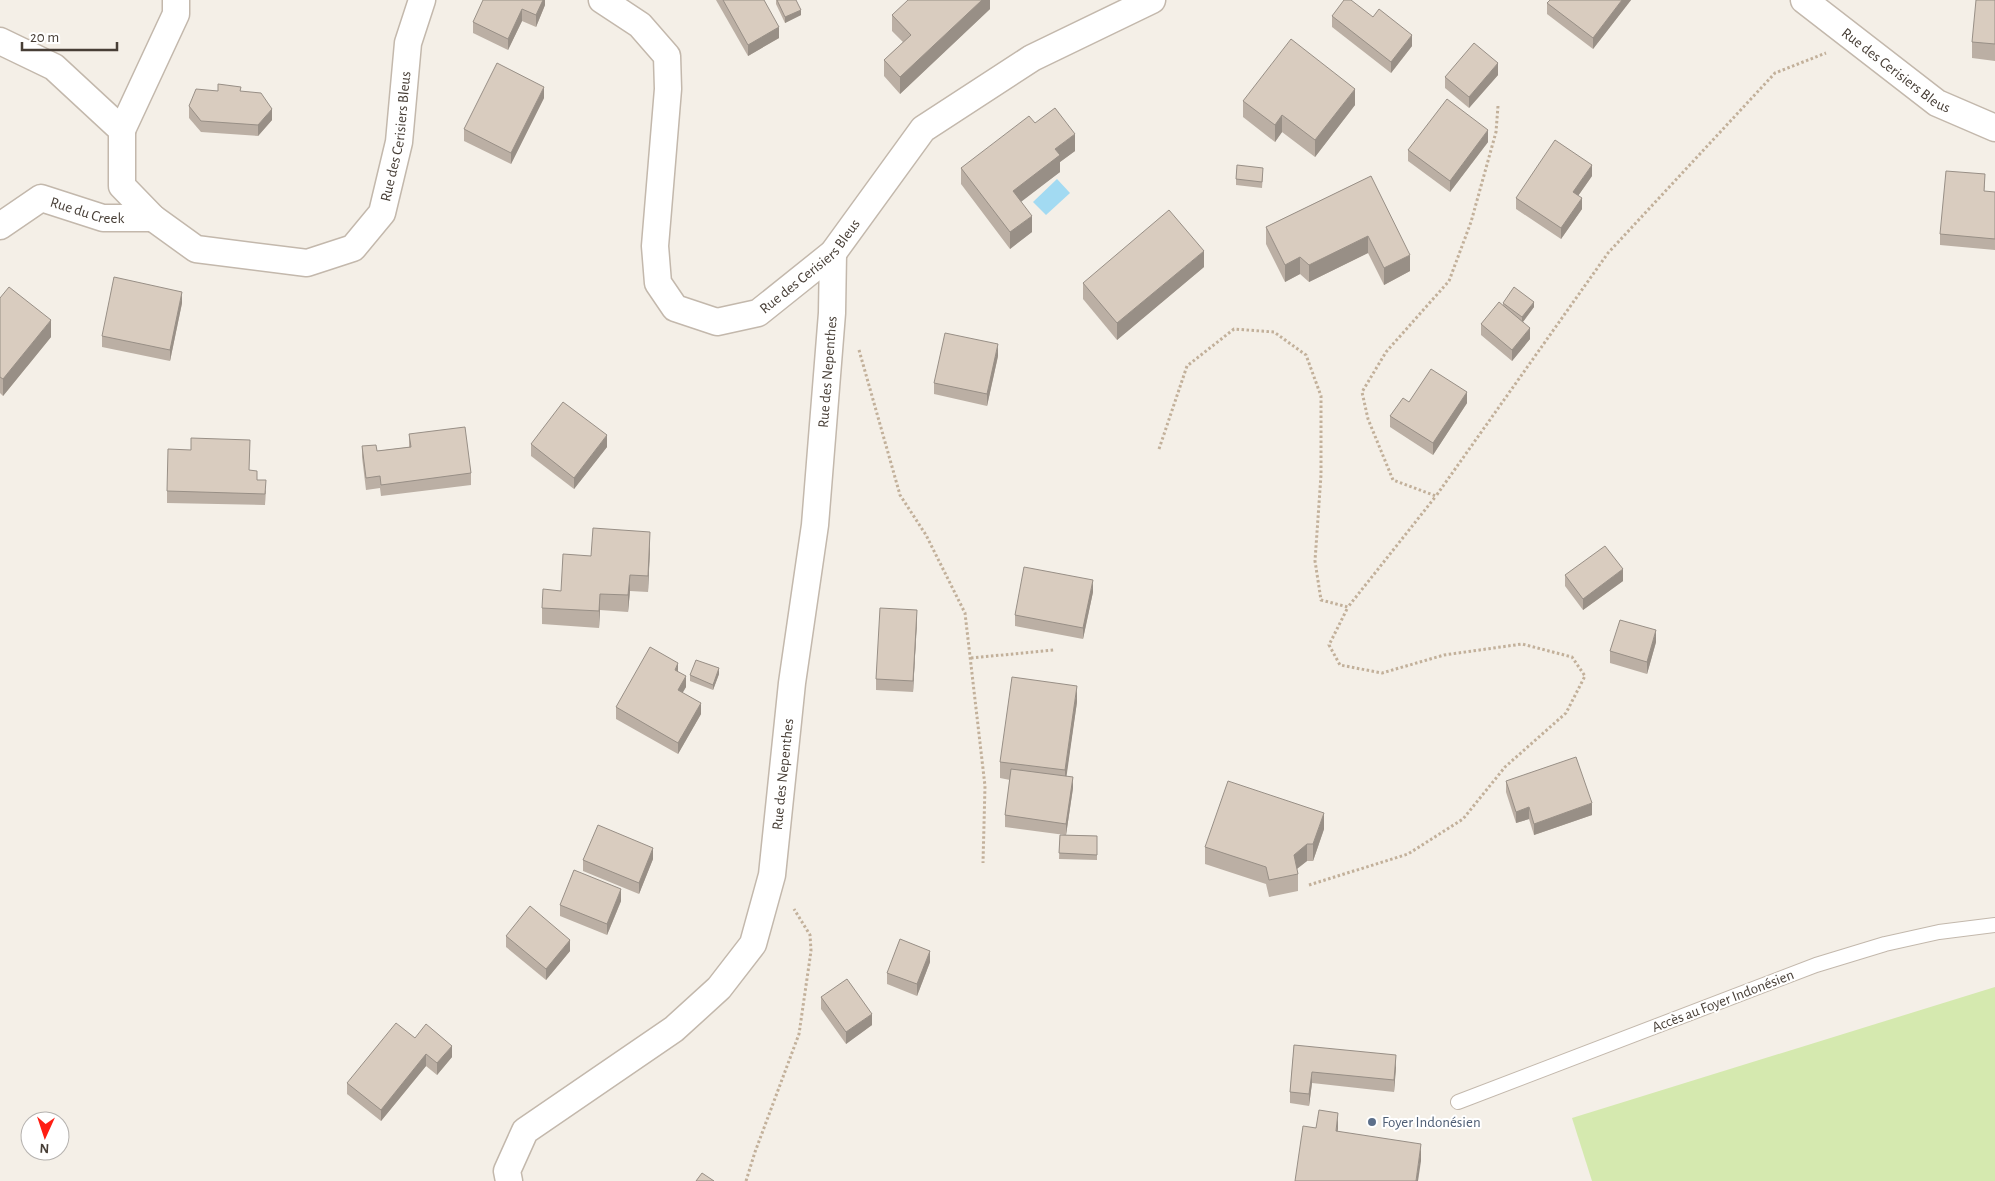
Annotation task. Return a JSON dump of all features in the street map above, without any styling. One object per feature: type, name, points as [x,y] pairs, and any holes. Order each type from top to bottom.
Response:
[{"type":"street","points":[[0,41],[54,66],[122,130],[176,14],[176,0]]},
{"type":"street","name":"Rue des Cerisiers Bleus","points":[[122,130],[122,186],[153,218],[196,249],[307,263],[353,248],[382,213],[399,142],[408,43],[422,0]]},
{"type":"street","name":"Rue des Cerisiers Bleus","points":[[602,0],[640,25],[667,56],[668,89],[656,246],[658,283],[675,308],[717,322],[758,313],[833,253],[923,129],[1032,58],[1152,0]]},
{"type":"street","name":"Rue des Cerisiers Bleus","points":[[1804,0],[1938,103],[1995,128]]},
{"type":"street","name":"Rue du Creek","points":[[0,226],[42,198],[103,218],[153,218]]},
{"type":"street","name":"Rue des Nepenthes","points":[[509,1181],[507,1171],[525,1131],[674,1029],[719,988],[753,944],[772,875],[792,683],[815,525],[832,313],[833,253]]},
{"type":"lane","name":"Accès au Foyer Indonésien","points":[[1458,1102],[1816,965],[1885,944],[1939,932],[1995,924]]},
{"type":"path","points":[[1309,885],[1408,854],[1463,819],[1504,767],[1566,713],[1584,676],[1572,657],[1522,644],[1444,655],[1382,673],[1340,665],[1329,645],[1348,607],[1436,496],[1608,253],[1775,73],[1857,42]]},
{"type":"path","points":[[1436,496],[1392,480],[1368,419],[1362,392],[1386,352],[1449,281],[1471,222],[1496,132],[1498,106]]},
{"type":"path","points":[[832,313],[862,353],[900,495],[926,535],[965,613],[985,786],[983,863]]},
{"type":"path","points":[[1159,449],[1186,366],[1234,329],[1274,332],[1306,355],[1321,396],[1321,475],[1314,561],[1321,600],[1348,607]]},
{"type":"path","points":[[971,658],[1054,650]]},
{"type":"path","points":[[746,1181],[799,1034],[812,952],[810,935],[772,875]]},
{"type":"green space","points":[[1995,987],[1995,1181],[1592,1181],[1572,1118]]},
{"type":"water","points":[[1057,179],[1070,193],[1046,215],[1033,202]]},
{"type":"building","points":[[483,0],[543,0],[536,15],[522,9],[508,39],[473,22]]},
{"type":"building","points":[[723,0],[764,0],[779,27],[748,45]]},
{"type":"building","points":[[777,0],[796,0],[801,10],[785,17]]},
{"type":"building","points":[[908,0],[982,0],[900,77],[884,60],[911,35],[892,15]]},
{"type":"building","points":[[1344,0],[1351,0],[1373,17],[1379,9],[1412,35],[1391,62],[1332,16]]},
{"type":"building","points":[[1550,0],[1622,0],[1593,38],[1547,3]]},
{"type":"building","points":[[1976,0],[1995,0],[1995,44],[1972,42]]},
{"type":"building","points":[[1291,39],[1355,89],[1315,140],[1282,115],[1275,125],[1243,101]]},
{"type":"building","points":[[1474,43],[1498,63],[1469,97],[1445,77]]},
{"type":"building","points":[[497,63],[544,87],[511,153],[464,129]]},
{"type":"building","points":[[218,84],[241,87],[240,91],[261,93],[272,109],[258,125],[201,121],[189,106],[196,89],[218,91]]},
{"type":"building","points":[[1447,99],[1488,130],[1450,181],[1408,150]]},
{"type":"building","points":[[1055,108],[1075,134],[1055,149],[1060,155],[1013,191],[1032,216],[1010,232],[961,168],[1029,116],[1035,123]]},
{"type":"building","points":[[1555,140],[1592,165],[1573,192],[1582,198],[1561,228],[1516,198]]},
{"type":"building","points":[[1237,165],[1263,168],[1262,182],[1236,179]]},
{"type":"building","points":[[1946,171],[1985,174],[1984,191],[1995,192],[1995,239],[1940,234]]},
{"type":"building","points":[[1371,176],[1410,255],[1384,268],[1368,236],[1309,265],[1300,257],[1285,265],[1266,227]]},
{"type":"building","points":[[1169,210],[1204,251],[1117,323],[1083,283]]},
{"type":"building","points":[[114,277],[182,292],[170,350],[102,336]]},
{"type":"building","points":[[9,287],[51,320],[3,379],[0,377],[0,298]]},
{"type":"building","points":[[1514,287],[1534,302],[1522,317],[1503,303]]},
{"type":"building","points":[[1499,302],[1530,328],[1512,350],[1481,324]]},
{"type":"building","points":[[945,333],[998,344],[987,394],[934,383]]},
{"type":"building","points":[[1431,369],[1467,392],[1433,443],[1390,416],[1403,398],[1409,402]]},
{"type":"building","points":[[563,402],[607,435],[574,478],[531,444]]},
{"type":"building","points":[[465,427],[471,473],[381,485],[380,476],[366,478],[362,446],[376,445],[377,451],[411,447],[409,434]]},
{"type":"building","points":[[191,438],[250,440],[249,470],[257,471],[257,480],[266,480],[265,494],[167,491],[168,449],[191,450]]},
{"type":"building","points":[[593,528],[650,532],[648,576],[630,575],[628,595],[600,594],[599,611],[542,608],[543,589],[561,591],[563,554],[591,556]]},
{"type":"building","points":[[1605,546],[1623,569],[1583,599],[1565,575]]},
{"type":"building","points":[[1024,567],[1093,580],[1083,628],[1015,615]]},
{"type":"building","points":[[880,608],[917,610],[913,681],[876,679]]},
{"type":"building","points":[[1620,620],[1656,630],[1647,662],[1610,651]]},
{"type":"building","points":[[650,647],[678,663],[675,670],[686,676],[678,690],[701,703],[678,743],[616,707]]},
{"type":"building","points":[[696,660],[719,668],[713,685],[690,675]]},
{"type":"building","points":[[1012,677],[1077,686],[1065,770],[1000,762]]},
{"type":"building","points":[[1576,757],[1592,803],[1534,824],[1529,807],[1516,812],[1506,781]]},
{"type":"building","points":[[1011,769],[1073,777],[1066,824],[1005,815]]},
{"type":"building","points":[[1228,781],[1324,813],[1313,844],[1307,844],[1294,855],[1298,874],[1269,880],[1266,867],[1205,847]]},
{"type":"building","points":[[598,825],[653,848],[639,883],[583,860]]},
{"type":"building","points":[[1060,835],[1097,836],[1097,855],[1059,853]]},
{"type":"building","points":[[574,870],[621,889],[607,924],[560,905]]},
{"type":"building","points":[[530,906],[570,940],[546,969],[506,936]]},
{"type":"building","points":[[900,939],[930,951],[917,984],[887,973]]},
{"type":"building","points":[[847,979],[872,1014],[846,1032],[821,997]]},
{"type":"building","points":[[396,1023],[415,1038],[426,1024],[452,1046],[437,1063],[426,1054],[381,1110],[347,1083]]},
{"type":"building","points":[[1294,1045],[1396,1055],[1394,1080],[1312,1072],[1309,1094],[1290,1092]]},
{"type":"building","points":[[1319,1110],[1338,1113],[1336,1131],[1421,1144],[1416,1181],[1295,1181],[1303,1126],[1316,1128]]},
{"type":"building","points":[[702,1173],[714,1181],[696,1181]]},
{"type":"place","name":"Foyer Indonésien","points":[[1372,1122]]}]
